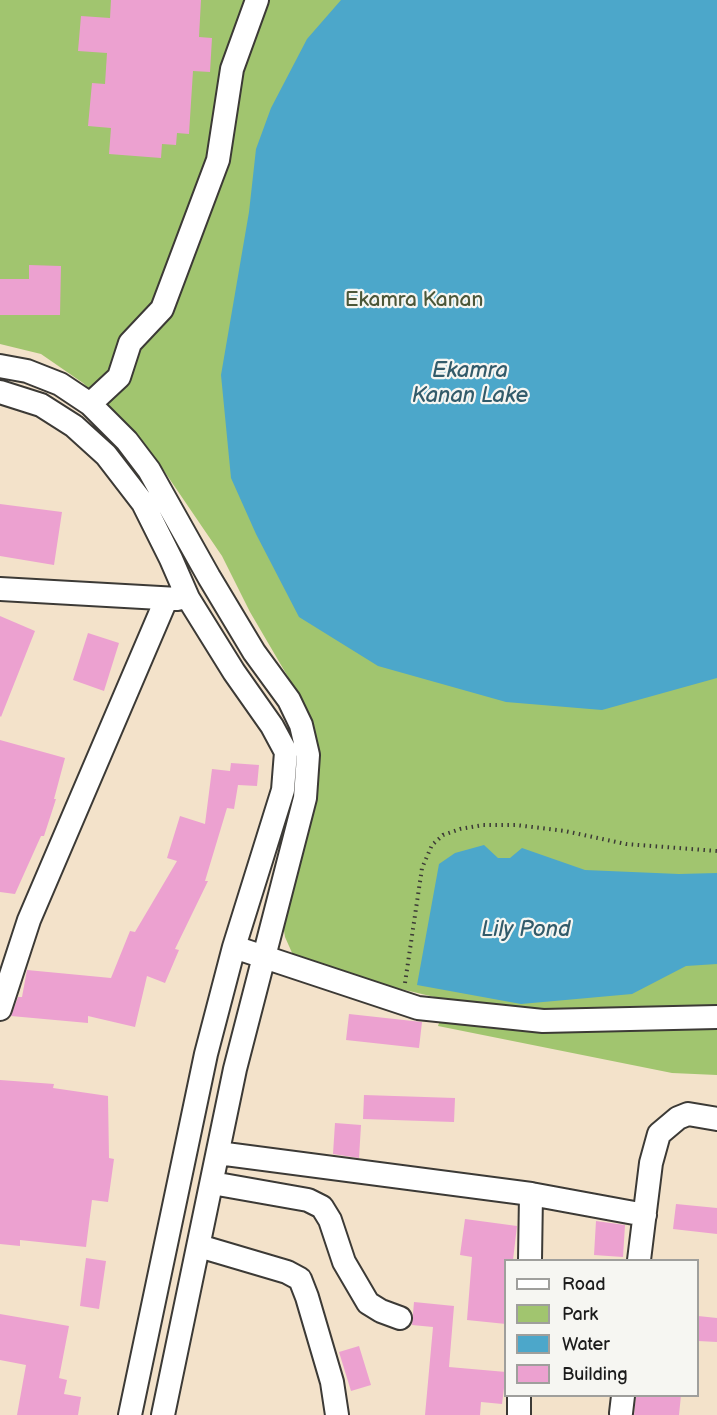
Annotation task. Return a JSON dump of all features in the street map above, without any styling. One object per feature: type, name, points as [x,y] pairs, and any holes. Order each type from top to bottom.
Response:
[{"type":"street","points":[[90,404],[119,377],[130,343],[162,309],[218,160],[232,69],[257,0]]},
{"type":"street","points":[[0,366],[27,371],[60,384],[90,404],[127,441],[149,470],[254,652],[289,700],[301,725],[308,755],[305,798],[235,1069],[163,1415]]},
{"type":"street","points":[[0,392],[41,405],[74,426],[106,455],[143,503],[171,559],[177,599],[234,672],[272,726],[286,752],[283,790],[234,947],[206,1054],[130,1415]]},
{"type":"street","points":[[0,589],[177,599]]},
{"type":"street","points":[[0,1009],[29,920],[177,599]]},
{"type":"street","points":[[234,947],[418,1008],[543,1020],[717,1017]]},
{"type":"street","points":[[639,1259],[651,1163],[659,1134],[678,1118],[688,1114],[717,1119]]},
{"type":"street","points":[[218,1153],[531,1194],[645,1215]]},
{"type":"street","points":[[212,1183],[308,1200],[322,1207],[330,1220],[344,1262],[368,1303],[400,1318]]},
{"type":"street","points":[[530,1259],[531,1194]]},
{"type":"street","points":[[199,1246],[287,1272],[300,1279],[332,1382],[337,1415]]},
{"type":"street","points":[[519,1397],[519,1415]]},
{"type":"path","points":[[402,1002],[422,868],[432,845],[443,835],[483,825],[516,825],[565,831],[626,844],[717,851]]},
{"type":"green space","name":"Ekamra Kanan","points":[[0,0],[717,0],[717,1075],[672,1073],[438,1026],[447,1000],[317,969],[293,955],[285,937],[281,912],[304,753],[298,694],[250,612],[222,556],[160,465],[83,383],[41,354],[0,344]]},
{"type":"water","name":"Ekamra Kanan Lake","points":[[341,0],[717,0],[717,678],[602,710],[506,702],[378,666],[299,617],[256,534],[231,478],[221,375],[249,212],[256,149],[271,108],[307,39]]},
{"type":"water","name":"Lily Pond","points":[[484,845],[498,858],[510,858],[522,848],[585,870],[679,874],[717,873],[717,964],[686,966],[632,994],[521,1004],[417,985],[439,864],[455,853]]},
{"type":"building","points":[[111,0],[201,0],[199,37],[212,38],[210,72],[193,71],[189,134],[177,133],[176,145],[162,144],[161,158],[109,154],[111,128],[88,126],[92,83],[105,84],[107,53],[78,51],[81,16],[110,18]]},
{"type":"building","points":[[29,265],[61,266],[60,315],[0,315],[0,279],[29,279]]},
{"type":"building","points":[[0,504],[62,512],[54,565],[0,556]]},
{"type":"building","points":[[0,616],[35,631],[1,717],[0,716]]},
{"type":"building","points":[[88,633],[119,643],[104,691],[73,680]]},
{"type":"building","points":[[0,740],[65,758],[54,799],[56,799],[44,836],[41,836],[15,894],[0,892]]},
{"type":"building","points":[[231,763],[259,765],[257,786],[238,785],[234,809],[227,808],[205,881],[208,881],[175,949],[179,950],[165,983],[147,976],[135,1027],[88,1016],[88,1023],[11,1016],[18,997],[22,997],[27,970],[111,978],[130,931],[135,932],[177,861],[167,858],[180,816],[205,824],[212,769],[230,771]]},
{"type":"building","points":[[349,1014],[422,1022],[419,1048],[346,1040]]},
{"type":"building","points":[[0,1080],[54,1084],[53,1088],[108,1096],[109,1158],[114,1159],[108,1202],[92,1200],[86,1247],[20,1240],[20,1246],[0,1244]]},
{"type":"building","points":[[364,1095],[455,1098],[454,1122],[363,1119]]},
{"type":"building","points":[[335,1123],[361,1125],[359,1158],[333,1154]]},
{"type":"building","points":[[676,1204],[717,1208],[717,1234],[673,1229]]},
{"type":"building","points":[[465,1219],[517,1226],[513,1259],[504,1259],[504,1324],[467,1320],[472,1257],[460,1255]]},
{"type":"building","points":[[596,1221],[625,1225],[623,1257],[594,1255]]},
{"type":"building","points":[[86,1258],[106,1261],[99,1309],[80,1306]]},
{"type":"building","points":[[414,1302],[454,1306],[449,1367],[504,1372],[502,1404],[481,1402],[480,1415],[425,1415],[433,1327],[412,1325]]},
{"type":"building","points":[[0,1314],[69,1326],[59,1378],[67,1380],[64,1394],[81,1397],[78,1415],[17,1415],[26,1365],[0,1360]]},
{"type":"building","points":[[699,1316],[717,1318],[717,1342],[699,1341]]},
{"type":"building","points":[[359,1346],[371,1385],[351,1391],[339,1352]]},
{"type":"building","points":[[636,1397],[681,1397],[679,1415],[634,1415]]}]
